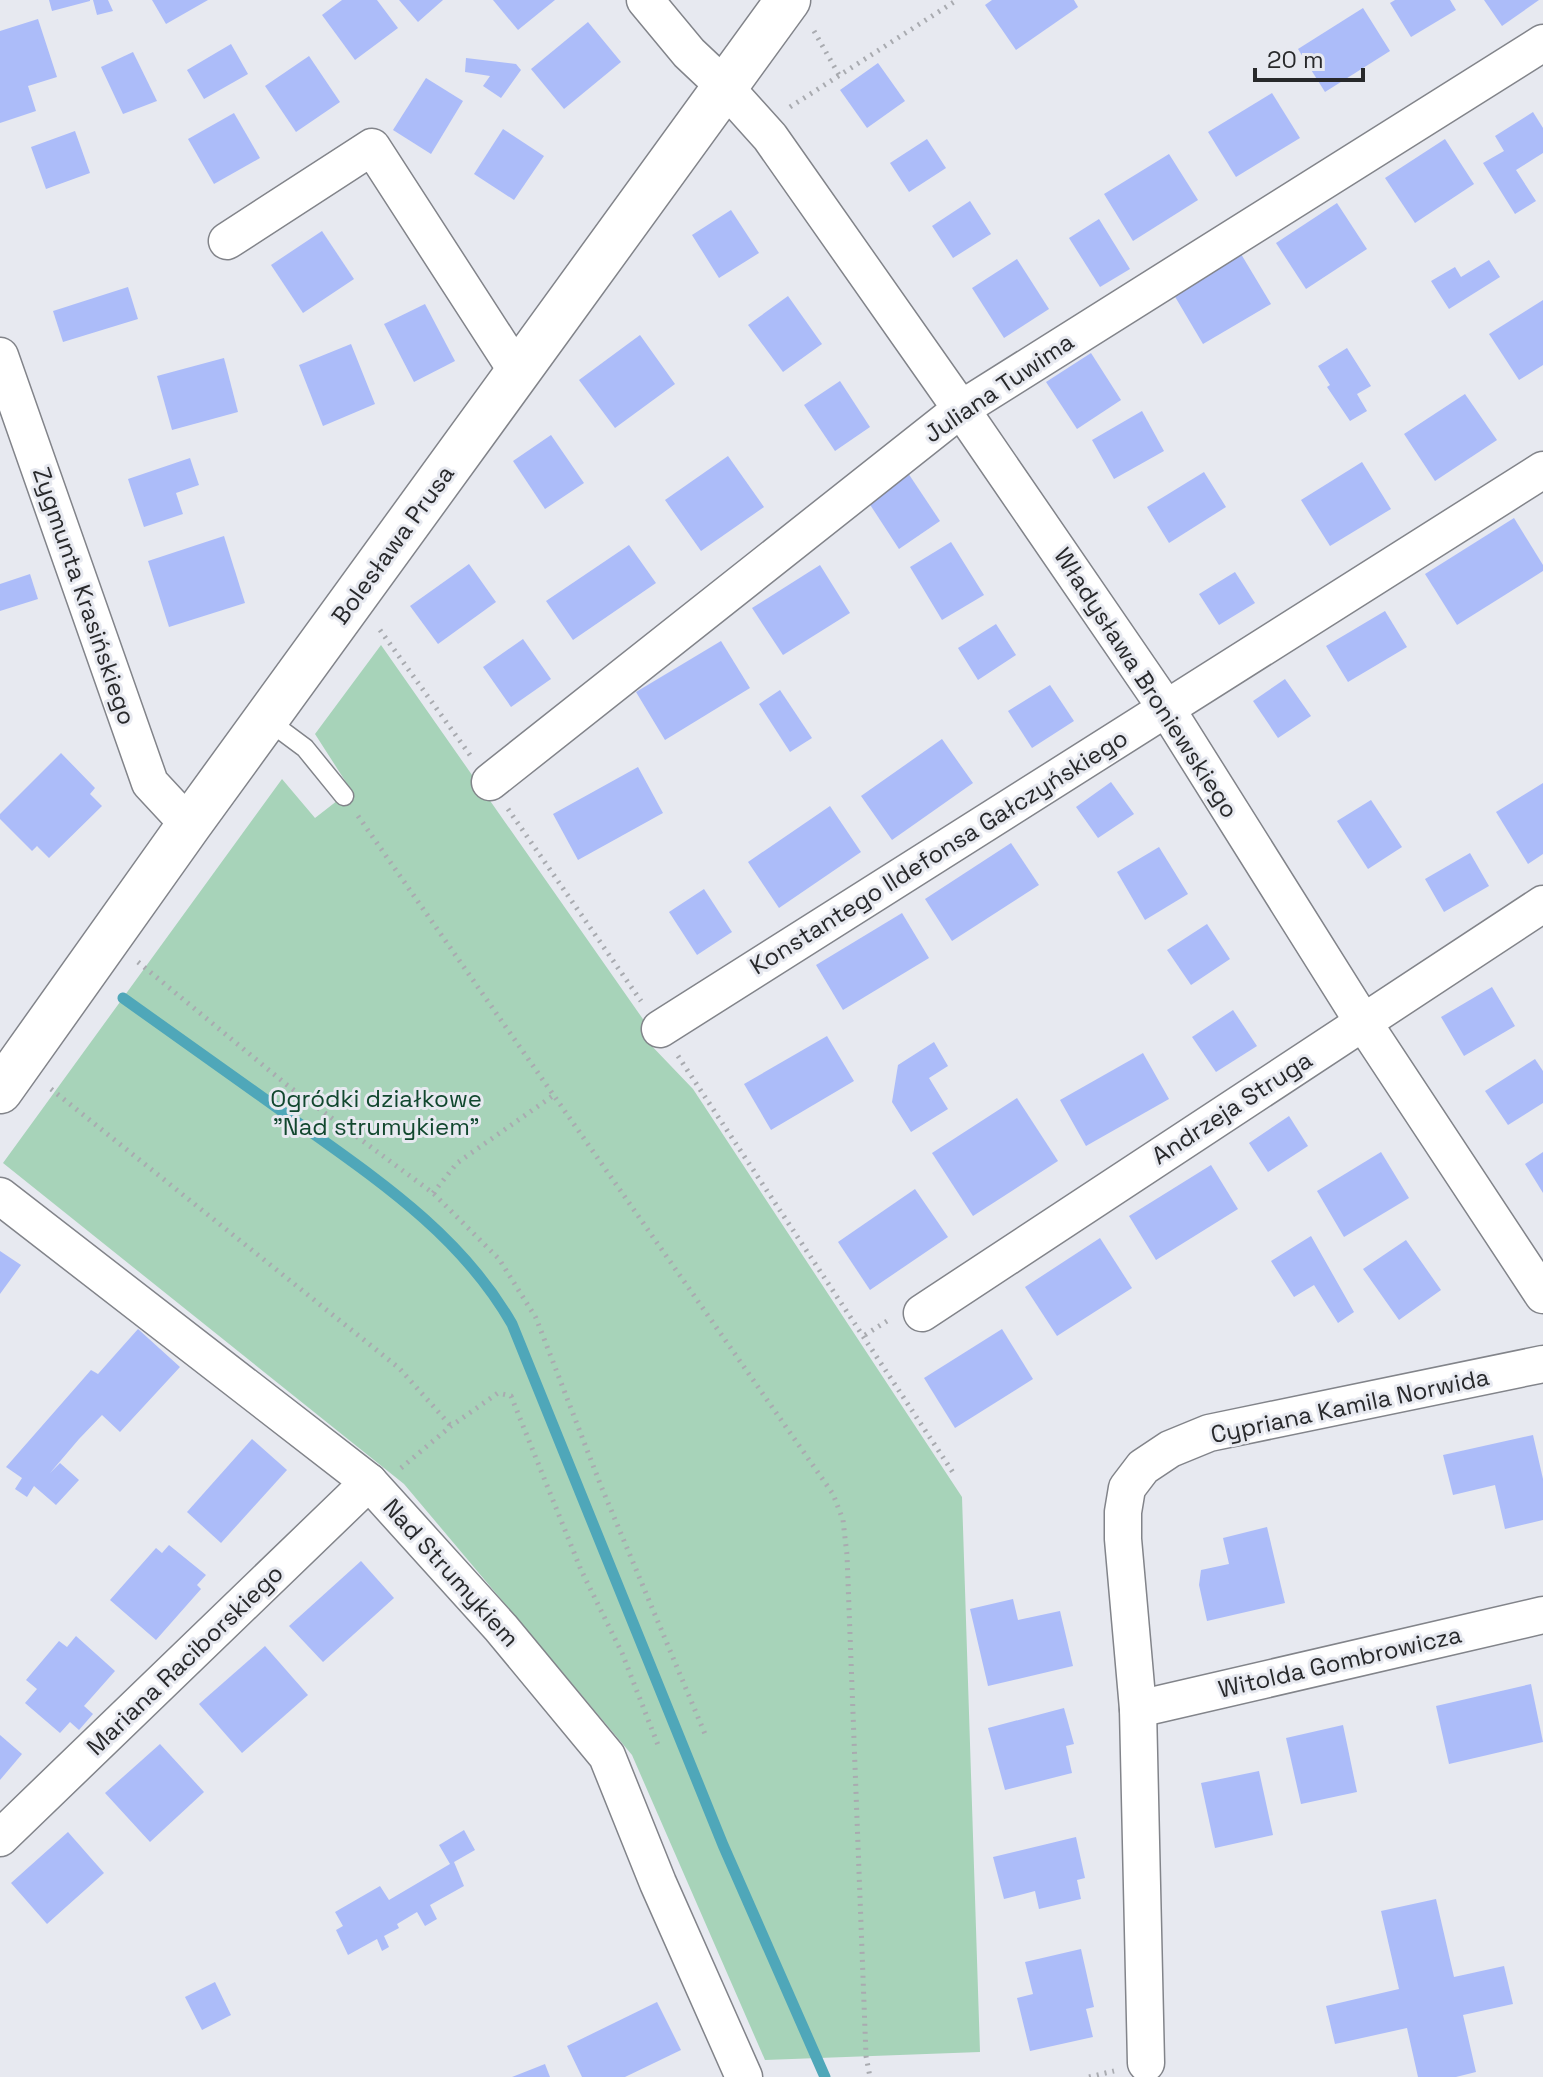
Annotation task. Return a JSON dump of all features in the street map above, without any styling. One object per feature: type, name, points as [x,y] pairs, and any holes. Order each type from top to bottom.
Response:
[{"type":"street","name":"Władysława Broniewskiego","points":[[645,0],[689,53],[770,137],[961,409],[1166,708],[1363,1022],[1543,1295]]},
{"type":"street","name":"Bolesława Prusa","points":[[0,1091],[189,825],[725,87],[798,11]]},
{"type":"street","name":"Juliana Tuwima","points":[[490,782],[961,409],[1543,43]]},
{"type":"street","points":[[227,241],[372,147],[518,373]]},
{"type":"street","name":"Zygmunta Krasińskiego","points":[[0,356],[14,446],[150,783],[189,825]]},
{"type":"street","name":"Konstantego Ildefonsa Gałczyńskiego","points":[[660,1029],[1543,470]]},
{"type":"street","name":"Andrzeja Struga","points":[[922,1313],[1543,904]]},
{"type":"street","name":"Nad Strumykiem","points":[[0,1196],[372,1485],[501,1628],[607,1756],[658,1883],[744,2077]]},
{"type":"street","name":"Cypriana Kamila Norwida","points":[[1138,1709],[1123,1512],[1127,1488],[1143,1467],[1170,1449],[1209,1433],[1543,1364]]},
{"type":"street","name":"Mariana Raciborskiego","points":[[0,1838],[372,1485]]},
{"type":"street","name":"Witolda Gombrowicza","points":[[1138,1709],[1543,1615]]},
{"type":"street","points":[[1138,1709],[1146,2063]]},
{"type":"lane","points":[[266,719],[305,748],[344,796]]},
{"type":"path","points":[[796,103],[957,0]]},
{"type":"path","points":[[798,11],[839,75]]},
{"type":"path","points":[[344,796],[833,1494],[843,1520],[847,1555],[866,2056],[870,2077]]},
{"type":"path","points":[[131,957],[287,1085],[433,1193],[499,1259],[536,1318],[601,1486],[705,1734]]},
{"type":"path","points":[[48,1086],[399,1368],[451,1426]]},
{"type":"path","points":[[433,1193],[457,1163],[554,1095]]},
{"type":"path","points":[[372,1485],[498,1393],[511,1396],[581,1570],[622,1653],[658,1745]]},
{"type":"green space","name":"Ogródki działkowe \"Nad strumykiem\"","points":[[381,645],[652,1032],[647,1041],[693,1089],[962,1497],[980,2052],[765,2060],[632,1755],[404,1484],[3,1163],[282,779],[315,818],[351,790],[315,734]]},
{"type":"building","points":[[49,0],[90,0],[90,1],[52,11]]},
{"type":"building","points":[[93,0],[108,0],[113,11],[97,15]]},
{"type":"building","points":[[152,0],[208,0],[166,24]]},
{"type":"building","points":[[342,0],[377,0],[398,28],[355,60],[322,15]]},
{"type":"building","points":[[399,0],[443,0],[418,22]]},
{"type":"building","points":[[493,0],[555,0],[518,30]]},
{"type":"building","points":[[992,0],[1074,0],[1078,7],[1016,50],[985,5]]},
{"type":"building","points":[[1395,0],[1450,0],[1456,10],[1411,37],[1390,3]]},
{"type":"building","points":[[1484,0],[1539,0],[1502,26]]},
{"type":"building","points":[[1363,8],[1390,51],[1325,92],[1298,49]]},
{"type":"building","points":[[38,19],[57,77],[28,86],[36,111],[0,123],[0,31]]},
{"type":"building","points":[[588,22],[621,62],[564,109],[531,69]]},
{"type":"building","points":[[231,44],[248,74],[204,99],[187,70]]},
{"type":"building","points":[[133,52],[157,101],[123,114],[101,67]]},
{"type":"building","points":[[309,56],[340,102],[296,132],[265,86]]},
{"type":"building","points":[[466,58],[516,64],[521,70],[501,98],[483,86],[490,76],[465,72]]},
{"type":"building","points":[[878,63],[905,101],[867,128],[840,90]]},
{"type":"building","points":[[426,78],[463,101],[431,154],[393,130]]},
{"type":"building","points":[[1272,93],[1300,138],[1236,177],[1208,132]]},
{"type":"building","points":[[1533,112],[1543,128],[1543,153],[1516,170],[1536,201],[1515,214],[1483,163],[1504,151],[1495,136]]},
{"type":"building","points":[[234,113],[260,158],[214,184],[188,139]]},
{"type":"building","points":[[503,129],[544,156],[514,200],[474,174]]},
{"type":"building","points":[[75,131],[90,173],[46,189],[31,147]]},
{"type":"building","points":[[927,139],[946,168],[909,192],[890,163]]},
{"type":"building","points":[[1445,139],[1474,184],[1415,223],[1385,178]]},
{"type":"building","points":[[1169,154],[1198,200],[1133,241],[1104,194]]},
{"type":"building","points":[[970,201],[991,234],[953,258],[932,226]]},
{"type":"building","points":[[1337,203],[1367,249],[1306,289],[1276,243]]},
{"type":"building","points":[[731,210],[759,253],[719,278],[692,235]]},
{"type":"building","points":[[1099,219],[1130,269],[1100,287],[1069,238]]},
{"type":"building","points":[[322,231],[354,279],[303,313],[271,265]]},
{"type":"building","points":[[1241,254],[1271,304],[1203,344],[1174,295]]},
{"type":"building","points":[[1017,259],[1049,309],[1004,338],[972,288]]},
{"type":"building","points":[[1489,260],[1500,277],[1449,309],[1431,281],[1455,267],[1461,277]]},
{"type":"building","points":[[128,287],[138,319],[63,342],[53,311]]},
{"type":"building","points":[[788,296],[822,344],[783,372],[748,325]]},
{"type":"building","points":[[1543,300],[1543,365],[1519,380],[1489,334]]},
{"type":"building","points":[[425,304],[455,361],[414,382],[384,324]]},
{"type":"building","points":[[640,335],[675,384],[615,428],[579,380]]},
{"type":"building","points":[[351,344],[375,404],[323,426],[299,365]]},
{"type":"building","points":[[1347,348],[1371,386],[1357,394],[1367,411],[1350,421],[1327,387],[1330,385],[1318,366]]},
{"type":"building","points":[[1091,353],[1121,400],[1077,429],[1046,382]]},
{"type":"building","points":[[224,358],[238,412],[172,430],[157,376]]},
{"type":"building","points":[[840,381],[870,427],[835,451],[804,405]]},
{"type":"building","points":[[1465,394],[1497,440],[1435,481],[1404,434]]},
{"type":"building","points":[[1142,411],[1164,451],[1114,479],[1092,440]]},
{"type":"building","points":[[551,435],[584,483],[545,509],[513,461]]},
{"type":"building","points":[[728,456],[764,507],[701,551],[665,500]]},
{"type":"building","points":[[190,458],[199,485],[176,493],[183,514],[144,527],[128,479]]},
{"type":"building","points":[[1362,462],[1391,509],[1330,546],[1301,500]]},
{"type":"building","points":[[1204,472],[1226,507],[1169,543],[1147,507]]},
{"type":"building","points":[[908,473],[940,521],[899,549],[867,500]]},
{"type":"building","points":[[1514,518],[1543,565],[1543,571],[1457,625],[1425,574]]},
{"type":"building","points":[[224,536],[245,603],[169,627],[148,561]]},
{"type":"building","points":[[951,542],[984,595],[942,620],[910,567]]},
{"type":"building","points":[[629,545],[656,583],[573,640],[546,601]]},
{"type":"building","points":[[469,564],[496,602],[438,644],[410,606]]},
{"type":"building","points":[[820,565],[850,613],[783,655],[752,608]]},
{"type":"building","points":[[1235,572],[1255,603],[1219,625],[1199,594]]},
{"type":"building","points":[[30,574],[38,599],[0,611],[0,584]]},
{"type":"building","points":[[1385,611],[1407,647],[1348,682],[1326,646]]},
{"type":"building","points":[[996,624],[1016,655],[978,680],[958,648]]},
{"type":"building","points":[[523,639],[551,679],[511,707],[483,667]]},
{"type":"building","points":[[721,641],[750,688],[665,740],[636,692]]},
{"type":"building","points":[[1285,679],[1311,716],[1278,738],[1253,701]]},
{"type":"building","points":[[1050,685],[1074,721],[1032,748],[1008,711]]},
{"type":"building","points":[[780,690],[812,738],[790,752],[759,704]]},
{"type":"building","points":[[942,739],[973,783],[892,840],[861,796]]},
{"type":"building","points":[[61,753],[95,788],[90,794],[102,806],[49,858],[37,846],[32,851],[0,819],[0,814]]},
{"type":"building","points":[[638,767],[663,813],[578,860],[553,814]]},
{"type":"building","points":[[1111,782],[1134,814],[1098,838],[1076,807]]},
{"type":"building","points":[[1543,783],[1543,854],[1528,864],[1496,812]]},
{"type":"building","points":[[1371,800],[1402,847],[1368,869],[1337,821]]},
{"type":"building","points":[[830,806],[861,852],[779,908],[748,862]]},
{"type":"building","points":[[1011,843],[1039,885],[952,941],[925,899]]},
{"type":"building","points":[[1159,847],[1188,894],[1145,920],[1117,872]]},
{"type":"building","points":[[1470,853],[1489,886],[1444,912],[1425,879]]},
{"type":"building","points":[[704,889],[732,932],[697,955],[669,912]]},
{"type":"building","points":[[902,913],[929,958],[843,1010],[816,965]]},
{"type":"building","points":[[1207,924],[1230,959],[1191,985],[1167,950]]},
{"type":"building","points":[[1492,987],[1515,1026],[1464,1056],[1441,1017]]},
{"type":"building","points":[[1233,1010],[1257,1046],[1216,1072],[1192,1037]]},
{"type":"building","points":[[827,1036],[854,1081],[771,1130],[744,1084]]},
{"type":"building","points":[[934,1042],[948,1066],[929,1078],[948,1109],[911,1132],[892,1102],[898,1065]]},
{"type":"building","points":[[1143,1053],[1169,1099],[1086,1146],[1060,1100]]},
{"type":"building","points":[[1535,1059],[1543,1071],[1543,1103],[1508,1125],[1485,1091]]},
{"type":"building","points":[[1017,1098],[1058,1161],[973,1216],[932,1153]]},
{"type":"building","points":[[1289,1116],[1308,1146],[1268,1172],[1249,1143]]},
{"type":"building","points":[[1381,1152],[1409,1198],[1344,1237],[1317,1191]]},
{"type":"building","points":[[1543,1152],[1543,1193],[1525,1164]]},
{"type":"building","points":[[1211,1165],[1238,1209],[1156,1260],[1129,1216]]},
{"type":"building","points":[[915,1189],[948,1237],[870,1290],[838,1242]]},
{"type":"building","points":[[1311,1236],[1354,1312],[1338,1323],[1314,1285],[1294,1297],[1271,1261]]},
{"type":"building","points":[[1100,1238],[1132,1288],[1057,1336],[1025,1287]]},
{"type":"building","points":[[1406,1240],[1441,1290],[1399,1320],[1363,1269]]},
{"type":"building","points":[[0,1251],[21,1265],[0,1294]]},
{"type":"building","points":[[138,1329],[180,1367],[120,1432],[102,1415],[79,1439],[50,1473],[60,1463],[79,1480],[56,1505],[34,1486],[27,1497],[15,1489],[22,1478],[6,1467],[91,1370],[98,1374]]},
{"type":"building","points":[[1002,1329],[1033,1379],[955,1428],[924,1378]]},
{"type":"building","points":[[1533,1435],[1543,1479],[1543,1520],[1505,1529],[1495,1485],[1453,1495],[1443,1455]]},
{"type":"building","points":[[252,1439],[287,1470],[221,1543],[187,1512]]},
{"type":"building","points":[[1267,1527],[1285,1603],[1207,1621],[1199,1585],[1201,1570],[1229,1564],[1223,1538]]},
{"type":"building","points":[[169,1545],[206,1575],[197,1585],[201,1589],[156,1640],[110,1600],[156,1548],[162,1553]]},
{"type":"building","points":[[361,1561],[394,1598],[323,1662],[289,1626]]},
{"type":"building","points":[[1013,1599],[1018,1620],[1060,1611],[1073,1666],[988,1686],[970,1609]]},
{"type":"building","points":[[76,1636],[115,1671],[84,1706],[93,1714],[79,1730],[70,1722],[60,1733],[25,1703],[37,1689],[26,1680],[59,1641],[67,1647]]},
{"type":"building","points":[[265,1646],[308,1695],[242,1753],[199,1704]]},
{"type":"building","points":[[1531,1684],[1543,1742],[1449,1764],[1436,1706]]},
{"type":"building","points":[[1064,1708],[1074,1744],[1066,1746],[1072,1773],[1005,1790],[988,1728]]},
{"type":"building","points":[[1343,1725],[1357,1792],[1301,1804],[1286,1738]]},
{"type":"building","points":[[0,1735],[22,1754],[0,1780]]},
{"type":"building","points":[[160,1744],[204,1792],[150,1842],[105,1793]]},
{"type":"building","points":[[1259,1771],[1273,1835],[1215,1848],[1201,1783]]},
{"type":"building","points":[[464,1830],[475,1850],[454,1862],[464,1886],[430,1905],[437,1919],[425,1926],[417,1912],[384,1936],[389,1947],[382,1951],[377,1939],[348,1955],[336,1930],[343,1926],[335,1912],[380,1886],[389,1900],[450,1864],[439,1845]]},
{"type":"building","points":[[68,1832],[104,1873],[47,1924],[11,1883]]},
{"type":"building","points":[[1076,1837],[1085,1878],[1077,1880],[1081,1899],[1039,1909],[1035,1891],[1004,1899],[993,1857]]},
{"type":"building","points":[[1436,1899],[1454,1977],[1504,1966],[1513,2004],[1463,2015],[1476,2072],[1456,2077],[1418,2077],[1407,2028],[1335,2044],[1326,2006],[1399,1989],[1381,1911]]},
{"type":"building","points":[[1081,1949],[1094,2007],[1086,2009],[1093,2037],[1030,2051],[1017,1998],[1033,1994],[1025,1962]]},
{"type":"building","points":[[215,1982],[231,2015],[202,2030],[185,1997]]},
{"type":"building","points":[[657,2002],[681,2050],[625,2077],[582,2077],[567,2046]]},
{"type":"building","points":[[545,2064],[550,2077],[512,2077]]},
{"type":"waterway","points":[[123,998],[416,1211],[468,1263],[512,1324],[723,1845],[825,2077]]}]
